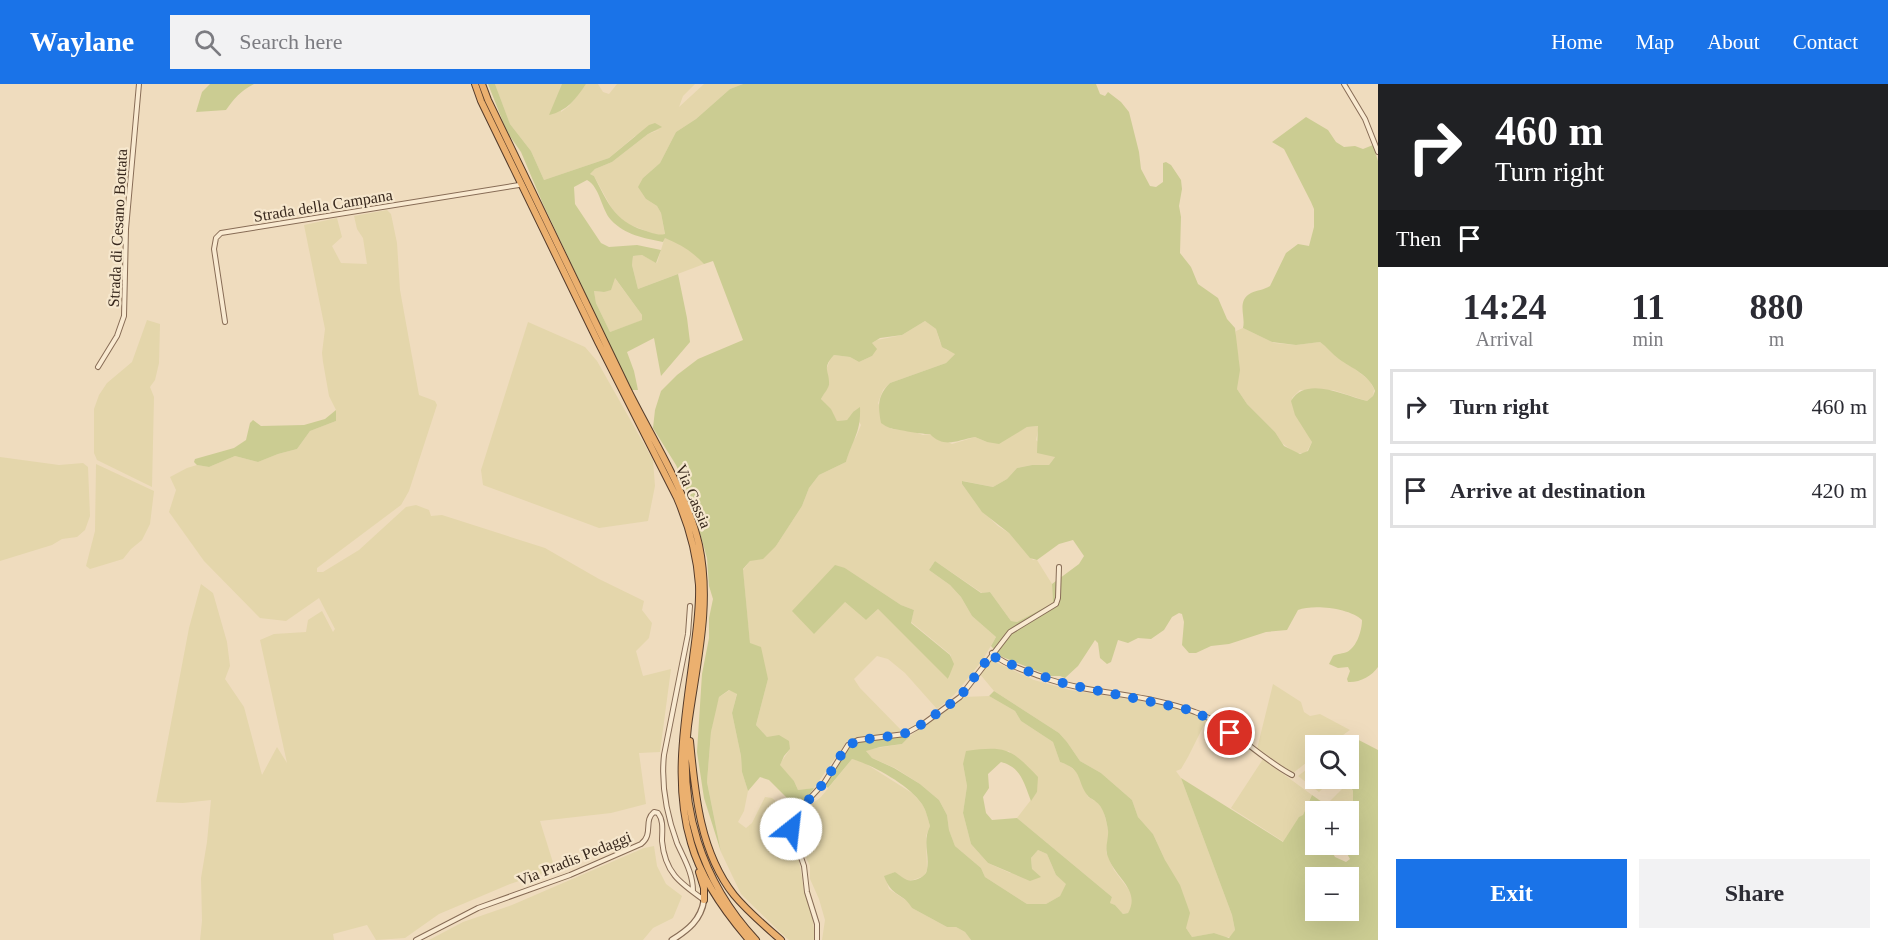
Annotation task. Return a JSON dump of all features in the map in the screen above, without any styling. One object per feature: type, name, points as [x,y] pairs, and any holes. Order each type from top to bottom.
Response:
[{"type":"highway","name":"Via Cassia","points":[[475,84],[509,159],[688,525],[698,575],[699,605],[684,723],[681,771],[683,805],[691,843],[703,872],[722,906],[749,940]]},
{"type":"highway","name":"Via Cassia","points":[[482,84],[561,254],[692,518],[703,565],[705,606],[686,745],[688,789],[696,840],[707,867],[725,902],[756,940]]},
{"type":"highway","points":[[688,725],[697,802],[718,869],[733,894],[750,913],[781,940]]},
{"type":"highway","points":[[691,843],[704,886],[704,900]]},
{"type":"street","name":"Strada di Cesano Bottata","points":[[98,367],[117,336],[124,316],[126,229],[139,84]]},
{"type":"street","points":[[1344,84],[1365,119],[1378,152]]},
{"type":"street","points":[[509,159],[519,185],[541,225]]},
{"type":"street","name":"Strada della Campana","points":[[225,322],[214,252],[215,240],[221,233],[519,185]]},
{"type":"street","points":[[817,940],[817,921],[807,892],[804,866],[791,829],[794,817],[824,783],[846,747],[858,740],[901,735],[915,729],[960,697],[992,653],[1014,629],[1056,604],[1059,567]]},
{"type":"street","points":[[690,606],[688,634],[664,755],[663,774],[664,790],[673,830],[692,876],[693,892]]},
{"type":"street","points":[[992,653],[996,658],[1027,671],[1066,684],[1174,705],[1198,713],[1292,775]]},
{"type":"street","name":"Via Pradis Pedaggi","points":[[416,940],[478,908],[563,878],[641,844],[648,836],[649,819],[654,813],[660,814],[662,818],[662,841],[668,867],[677,879],[704,900]]},
{"type":"street","points":[[672,940],[696,921],[702,911],[704,900]]},
{"type":"shaded area","points":[[495,84],[562,84],[561,112],[569,106],[586,84],[598,84],[603,92],[609,94],[617,84],[695,84],[683,96],[679,107],[704,84],[743,84],[730,89],[696,119],[676,132],[660,163],[643,178],[646,199],[657,206],[661,213],[665,235],[659,236],[623,222],[611,207],[594,176],[590,174],[595,169],[612,162],[648,134],[659,130],[635,136],[609,158],[544,180],[531,151],[510,124]]},
{"type":"shaded area","points":[[387,210],[391,214],[397,243],[400,290],[419,395],[435,401],[437,405],[409,491],[401,505],[317,568],[317,572],[323,572],[359,550],[406,507],[416,505],[429,510],[431,516],[442,515],[545,548],[599,579],[644,601],[642,610],[652,623],[649,638],[636,651],[643,676],[671,669],[660,752],[639,753],[646,804],[611,813],[540,821],[555,869],[510,884],[439,914],[405,938],[376,940],[367,925],[333,934],[334,940],[200,940],[201,878],[211,800],[183,803],[156,802],[189,628],[201,584],[213,593],[227,642],[230,666],[225,679],[244,707],[262,775],[277,747],[287,763],[260,640],[274,634],[306,632],[308,620],[322,611],[333,632],[335,629],[319,598],[286,621],[260,618],[204,561],[169,512],[176,490],[170,477],[187,468],[197,465],[209,467],[235,456],[258,462],[297,449],[310,431],[336,421],[336,410],[329,396],[323,362],[325,329],[304,225],[337,218],[342,237],[332,246],[341,263],[367,264],[363,238],[357,229],[354,216]]},
{"type":"shaded area","points":[[665,237],[697,256],[704,264],[638,289],[632,265],[633,256],[642,255],[657,263]]},
{"type":"shaded area","points":[[614,277],[642,315],[643,320],[610,332],[596,303],[594,291],[604,292]]},
{"type":"shaded area","points":[[147,320],[160,324],[159,363],[155,380],[150,387],[154,397],[152,487],[97,460],[94,453],[94,409],[99,395],[107,383],[132,362]]},
{"type":"shaded area","points":[[925,321],[936,329],[940,342],[946,350],[956,353],[946,363],[890,383],[883,390],[878,403],[891,429],[909,430],[923,435],[930,434],[952,444],[975,437],[987,442],[1014,434],[1027,427],[1039,426],[1036,440],[1055,457],[1049,465],[1017,468],[1007,479],[993,487],[963,481],[962,484],[980,509],[1009,533],[1033,560],[1037,560],[1052,584],[1053,603],[1017,622],[1011,621],[990,592],[982,593],[935,561],[929,570],[950,585],[961,597],[972,616],[996,637],[982,661],[954,695],[937,709],[905,673],[888,659],[877,656],[854,679],[901,730],[847,741],[814,788],[798,790],[794,781],[779,765],[790,749],[767,737],[756,725],[768,679],[750,644],[743,570],[750,561],[776,546],[802,506],[809,488],[819,475],[846,462],[850,446],[861,425],[853,412],[847,420],[837,421],[821,399],[829,385],[826,370],[830,360],[834,355],[850,357],[859,362],[872,356],[872,343],[902,335]],"holes":[[[845,568],[901,605],[914,610],[911,622],[951,655],[949,679],[878,609],[866,620],[845,602]]]},
{"type":"shaded area","points":[[528,322],[585,347],[597,361],[653,460],[655,486],[648,521],[599,528],[483,485],[481,470]]},
{"type":"shaded area","points":[[1243,328],[1274,343],[1296,345],[1320,342],[1369,380],[1374,389],[1373,396],[1367,401],[1333,390],[1300,390],[1292,398],[1312,442],[1306,453],[1295,453],[1282,443],[1275,432],[1247,404],[1237,389],[1239,362],[1235,342],[1236,331]]},
{"type":"shaded area","points":[[0,457],[59,465],[83,463],[88,467],[90,516],[85,530],[77,537],[62,539],[52,545],[0,561]]},
{"type":"shaded area","points":[[96,464],[154,491],[150,524],[142,540],[123,559],[90,569],[86,566],[95,531]]},
{"type":"shaded area","points":[[991,660],[1034,680],[1070,690],[1166,705],[1207,719],[1181,769],[1176,771],[1181,778],[1232,915],[1235,930],[1232,937],[1214,933],[1192,937],[1186,928],[1165,860],[1153,834],[1138,817],[1132,800],[1101,773],[1080,761],[1059,733],[994,691],[979,673]]},
{"type":"shaded area","points":[[1273,684],[1301,702],[1304,712],[1310,716],[1320,714],[1350,730],[1343,735],[1305,735],[1305,764],[1293,773],[1257,749]]},
{"type":"shaded area","points":[[730,690],[737,693],[732,713],[742,772],[748,791],[744,811],[738,822],[746,828],[752,823],[765,797],[772,798],[784,808],[781,823],[798,855],[804,890],[813,920],[815,940],[789,940],[782,934],[741,894],[721,852],[707,782],[715,710],[719,697]]},
{"type":"shaded area","points":[[989,696],[1015,711],[1021,721],[1053,742],[1060,762],[1079,774],[1088,797],[1103,809],[1109,833],[1106,852],[1114,870],[1132,894],[1133,904],[1128,913],[1123,914],[1110,903],[1112,897],[1017,818],[1037,792],[1009,751],[963,764],[967,786],[963,813],[971,844],[988,863],[1010,873],[1032,869],[1031,858],[1038,850],[1047,854],[1056,875],[1067,884],[1060,896],[1046,904],[1027,904],[985,877],[981,868],[955,846],[949,830],[947,815],[939,800],[895,768],[872,758],[865,750],[902,744],[963,697]]},
{"type":"shaded area","points":[[852,759],[863,762],[912,793],[923,805],[927,815],[930,826],[926,836],[927,870],[924,876],[906,880],[895,872],[885,876],[889,889],[910,903],[912,908],[947,927],[956,927],[965,932],[971,940],[822,940],[825,920],[810,879],[810,866],[794,833],[792,823],[799,814],[821,797]]},
{"type":"shaded area","points":[[1263,759],[1312,795],[1309,801],[1305,801],[1303,815],[1284,842],[1231,808]]},
{"type":"shaded area","points":[[1305,771],[1305,781],[1298,776]]},
{"type":"shaded area","points":[[1342,789],[1353,791],[1353,801],[1330,801]]},
{"type":"shaded area","points":[[654,846],[657,866],[666,884],[682,896],[673,918],[653,928],[643,940],[429,940],[463,922],[512,905],[644,848]]},
{"type":"green space","points":[[210,84],[254,84],[245,89],[226,110],[196,112],[202,92]]},
{"type":"green space","points":[[488,84],[495,84],[510,124],[531,151],[544,180],[609,158],[649,125],[655,123],[662,127],[648,134],[612,162],[595,169],[590,174],[594,176],[618,216],[643,230],[665,234],[661,213],[657,206],[646,199],[638,187],[643,178],[660,163],[676,132],[696,119],[730,89],[743,84],[1096,84],[1100,94],[1105,96],[1108,92],[1129,112],[1141,169],[1150,186],[1156,187],[1163,182],[1163,163],[1166,162],[1171,165],[1181,180],[1180,253],[1191,267],[1198,284],[1218,298],[1227,319],[1235,328],[1240,370],[1237,389],[1247,404],[1275,432],[1284,446],[1300,454],[1308,451],[1312,442],[1295,415],[1291,401],[1298,393],[1306,389],[1326,389],[1367,401],[1375,391],[1365,376],[1339,359],[1320,342],[1296,345],[1272,342],[1243,328],[1243,304],[1246,296],[1270,286],[1286,253],[1298,244],[1309,246],[1314,227],[1314,209],[1311,202],[1284,149],[1272,142],[1306,117],[1328,130],[1336,142],[1344,147],[1355,146],[1363,149],[1373,145],[1378,161],[1378,667],[1365,678],[1348,682],[1350,671],[1348,667],[1338,668],[1329,664],[1333,656],[1347,652],[1354,646],[1360,633],[1362,620],[1340,610],[1322,607],[1298,610],[1287,630],[1266,632],[1229,644],[1211,646],[1196,653],[1189,653],[1182,645],[1184,622],[1182,614],[1179,613],[1172,617],[1164,630],[1151,639],[1138,638],[1128,643],[1118,640],[1111,662],[1107,664],[1100,658],[1098,643],[1095,640],[1078,666],[1065,678],[1050,676],[1000,656],[991,646],[996,637],[972,616],[961,597],[950,585],[929,570],[935,561],[981,593],[990,592],[1011,621],[1017,622],[1053,603],[1052,584],[1079,564],[1084,556],[1073,540],[1059,544],[1037,560],[1030,558],[1009,533],[982,512],[962,484],[962,481],[993,487],[1007,479],[1017,468],[1049,465],[1055,457],[1037,453],[1038,426],[1027,427],[999,444],[975,437],[946,442],[935,439],[930,434],[892,429],[881,423],[880,402],[883,392],[890,383],[946,363],[955,354],[942,347],[936,329],[925,321],[902,335],[880,338],[872,343],[877,349],[872,356],[859,362],[850,357],[834,355],[830,360],[827,367],[829,385],[821,399],[831,409],[837,421],[847,420],[860,407],[858,430],[846,462],[819,475],[809,488],[802,506],[776,546],[763,559],[750,561],[743,569],[750,643],[761,647],[768,679],[756,725],[767,737],[779,735],[789,741],[790,749],[780,765],[794,781],[798,790],[814,788],[803,803],[791,802],[769,780],[760,777],[748,791],[742,772],[732,713],[737,694],[729,690],[719,697],[711,732],[707,782],[721,852],[704,798],[697,752],[702,674],[713,599],[709,586],[707,558],[690,498],[676,465],[653,428],[655,410],[661,391],[677,375],[698,359],[743,340],[713,261],[704,264],[686,249],[665,238],[663,242],[622,229],[611,220],[595,188],[587,180],[574,187],[575,204],[601,243],[609,247],[637,245],[661,250],[656,263],[642,255],[633,256],[632,265],[638,289],[678,274],[690,342],[661,376],[654,338],[627,352],[638,390],[631,390],[543,204],[521,152],[507,132]],"holes":[[[615,278],[642,315],[642,320],[610,332],[596,303],[594,291],[611,290]]]},
{"type":"green space","points":[[562,84],[586,84],[570,104],[561,111],[549,115]]},
{"type":"green space","points":[[336,410],[336,421],[310,431],[297,449],[258,462],[235,456],[209,467],[197,465],[194,462],[195,459],[234,448],[246,440],[250,423],[253,420],[261,426],[304,425],[325,419]]},
{"type":"green space","points":[[835,565],[845,568],[901,605],[914,610],[911,623],[950,655],[954,664],[948,679],[878,609],[866,620],[845,602],[814,634],[792,611]]},
{"type":"green space","points":[[994,691],[1059,733],[1080,761],[1101,773],[1132,800],[1138,817],[1153,834],[1180,885],[1190,913],[1186,928],[1192,937],[1214,933],[1229,938],[1235,930],[1232,915],[1181,778],[1283,842],[1305,811],[1305,855],[1334,855],[1346,862],[1350,859],[1348,855],[1359,855],[1359,801],[1353,801],[1352,789],[1359,789],[1359,740],[1378,750],[1378,940],[971,940],[965,932],[956,927],[947,927],[912,908],[905,899],[890,888],[884,876],[895,872],[907,880],[913,880],[926,873],[928,864],[926,843],[930,826],[922,804],[909,790],[890,777],[852,759],[828,788],[825,785],[839,756],[859,742],[876,738],[910,736],[902,744],[866,751],[872,758],[920,784],[939,800],[947,815],[949,830],[955,846],[981,868],[985,877],[1027,904],[1046,904],[1060,896],[1066,884],[1056,875],[1047,854],[1038,850],[1031,858],[1032,869],[1041,877],[1030,881],[988,863],[971,844],[963,813],[967,786],[963,764],[966,751],[999,749],[1014,755],[1038,777],[1037,792],[1031,801],[1024,782],[1017,772],[1008,764],[1001,762],[988,774],[989,788],[983,797],[986,813],[992,820],[1017,818],[1112,897],[1110,903],[1123,914],[1128,913],[1131,905],[1129,891],[1107,854],[1108,830],[1103,810],[1084,791],[1076,772],[1060,762],[1053,742],[1021,721],[1015,711],[989,696]]},
{"type":"green space","points":[[1312,795],[1321,801],[1309,801]]},
{"type":"route","points":[[791,829],[791,823],[797,812],[824,783],[846,747],[858,740],[901,735],[915,729],[960,697],[992,653],[996,658],[1045,678],[1190,710],[1210,719],[1230,733]]}]
